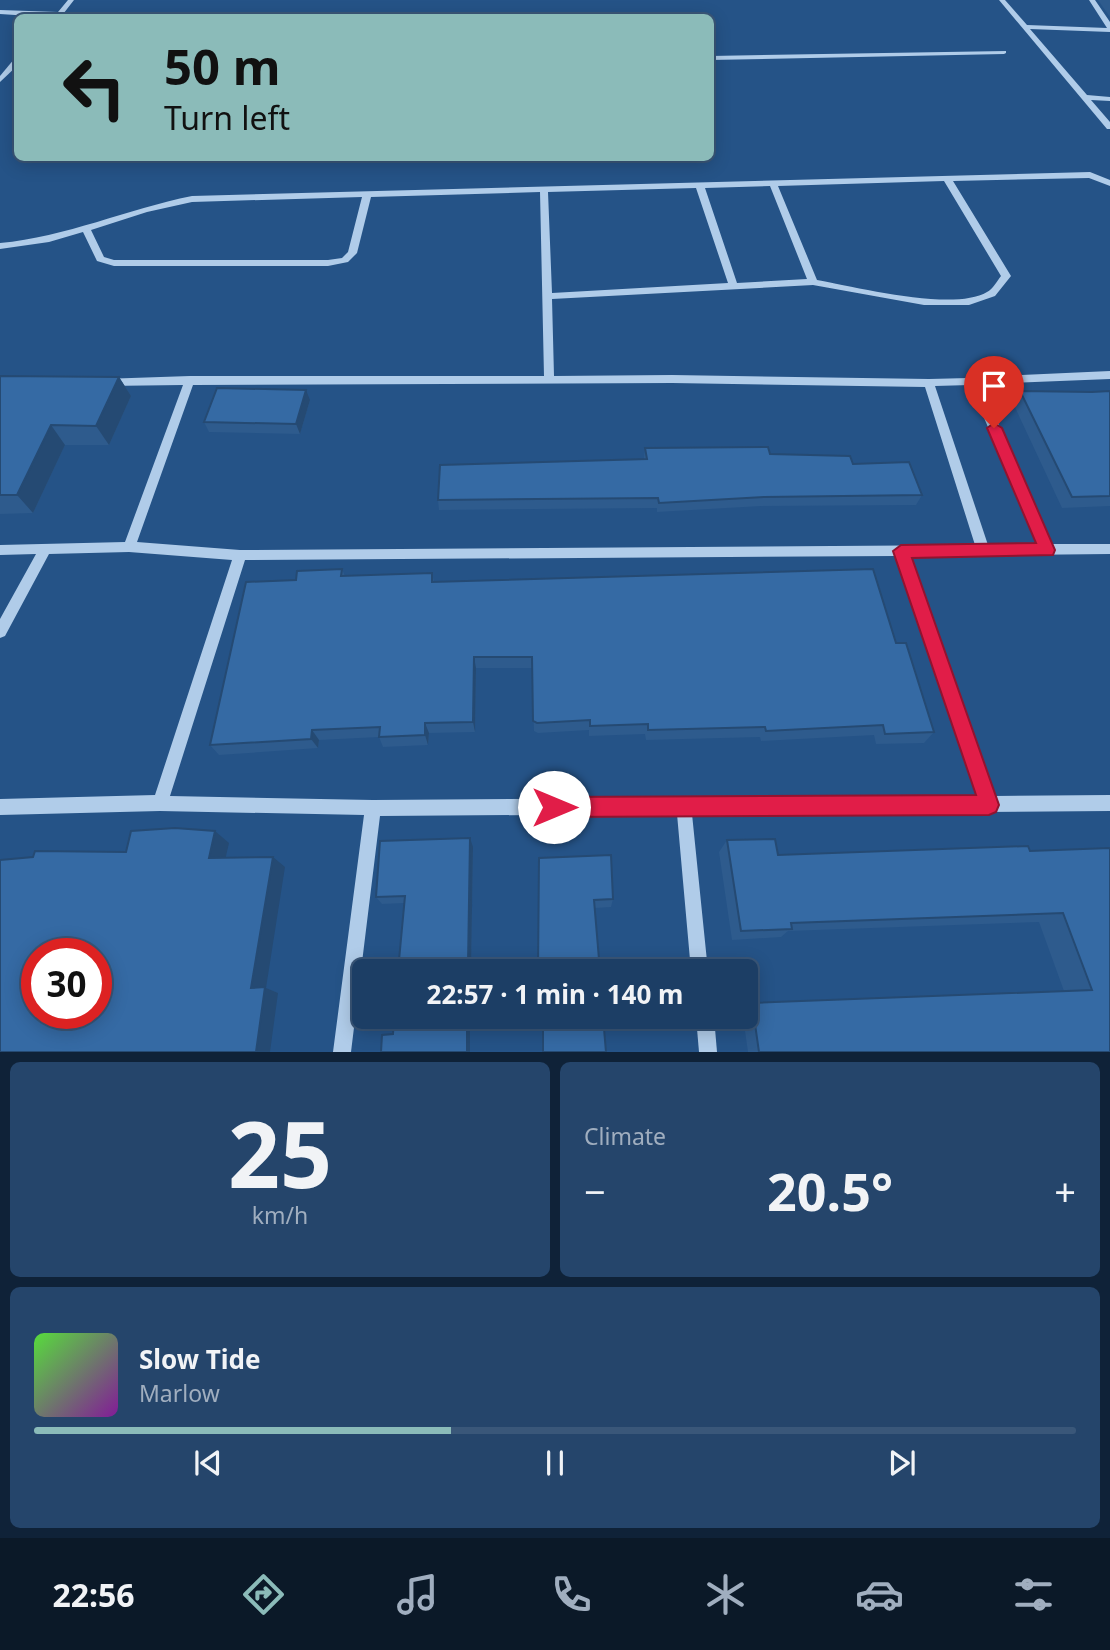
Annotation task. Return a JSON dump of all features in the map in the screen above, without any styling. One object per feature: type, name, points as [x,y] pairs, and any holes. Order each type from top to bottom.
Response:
[{"type":"street","points":[[59,14],[71,0]]},
{"type":"street","points":[[1002,0],[1110,127]]},
{"type":"street","points":[[1092,0],[1110,29]]},
{"type":"street","points":[[0,12],[28,14]]},
{"type":"street","points":[[1025,27],[1110,29]]},
{"type":"street","points":[[714,58],[1004,52]]},
{"type":"street","points":[[0,80],[14,65]]},
{"type":"street","points":[[7,72],[14,72]]},
{"type":"street","points":[[1085,97],[1110,99]]},
{"type":"street","points":[[0,246],[86,229],[158,204],[192,199],[1090,175],[1110,183]]},
{"type":"street","points":[[547,296],[813,282],[924,302],[969,302],[992,294],[1006,276],[947,179]]},
{"type":"street","points":[[773,184],[813,282]]},
{"type":"street","points":[[700,186],[733,285]]},
{"type":"street","points":[[544,190],[549,379]]},
{"type":"street","points":[[86,229],[100,259],[114,263],[345,260],[352,253],[367,195]]},
{"type":"street","points":[[95,382],[549,379],[929,383],[1110,375]]},
{"type":"street","points":[[973,379],[1047,550]]},
{"type":"street","points":[[129,547],[190,380]]},
{"type":"street","points":[[929,383],[983,550]]},
{"type":"street","points":[[0,550],[129,547],[240,555],[1110,549]]},
{"type":"street","points":[[0,632],[44,551]]},
{"type":"street","points":[[901,551],[989,805]]},
{"type":"street","points":[[160,803],[240,555]]},
{"type":"street","points":[[0,807],[160,803],[373,808],[1110,803]]},
{"type":"street","points":[[684,806],[699,959]]},
{"type":"street","points":[[342,1052],[373,808]]},
{"type":"street","points":[[706,1029],[708,1052]]},
{"type":"building","points":[[0,376],[119,377],[96,426],[51,425],[17,495],[0,495]]},
{"type":"building","points":[[217,388],[306,390],[296,424],[204,422]]},
{"type":"building","points":[[1020,391],[1110,391],[1110,496],[1072,497]]},
{"type":"building","points":[[768,447],[770,454],[850,456],[853,464],[909,462],[922,495],[764,497],[659,503],[658,498],[438,500],[440,465],[647,459],[645,448]]},
{"type":"building","points":[[342,569],[341,576],[432,573],[432,582],[873,569],[896,643],[906,643],[934,732],[885,734],[883,725],[766,731],[765,727],[648,730],[648,724],[590,726],[590,720],[537,723],[533,721],[532,657],[474,657],[473,722],[425,723],[425,735],[379,737],[380,727],[312,730],[311,739],[210,745],[246,582],[296,580],[297,571]]},
{"type":"building","points":[[175,828],[215,831],[209,858],[273,857],[251,988],[265,987],[256,1052],[0,1052],[0,860],[33,857],[35,851],[126,852],[131,831]]},
{"type":"building","points":[[470,838],[468,959],[399,959],[405,896],[376,897],[380,841]]},
{"type":"building","points":[[775,839],[778,855],[1028,846],[1030,851],[1110,848],[1110,1052],[759,1052],[756,1029],[758,1029],[758,1003],[1092,990],[1063,913],[791,923],[792,929],[741,931],[727,840]]},
{"type":"building","points":[[611,855],[613,899],[594,900],[599,959],[538,959],[539,858]]},
{"type":"building","points":[[393,1029],[467,1029],[467,1052],[381,1052],[382,1035],[393,1034]]},
{"type":"building","points":[[543,1029],[604,1029],[606,1052],[543,1052]]},
{"type":"route","points":[[554,807],[989,805],[901,551],[1047,550],[994,428]]}]
